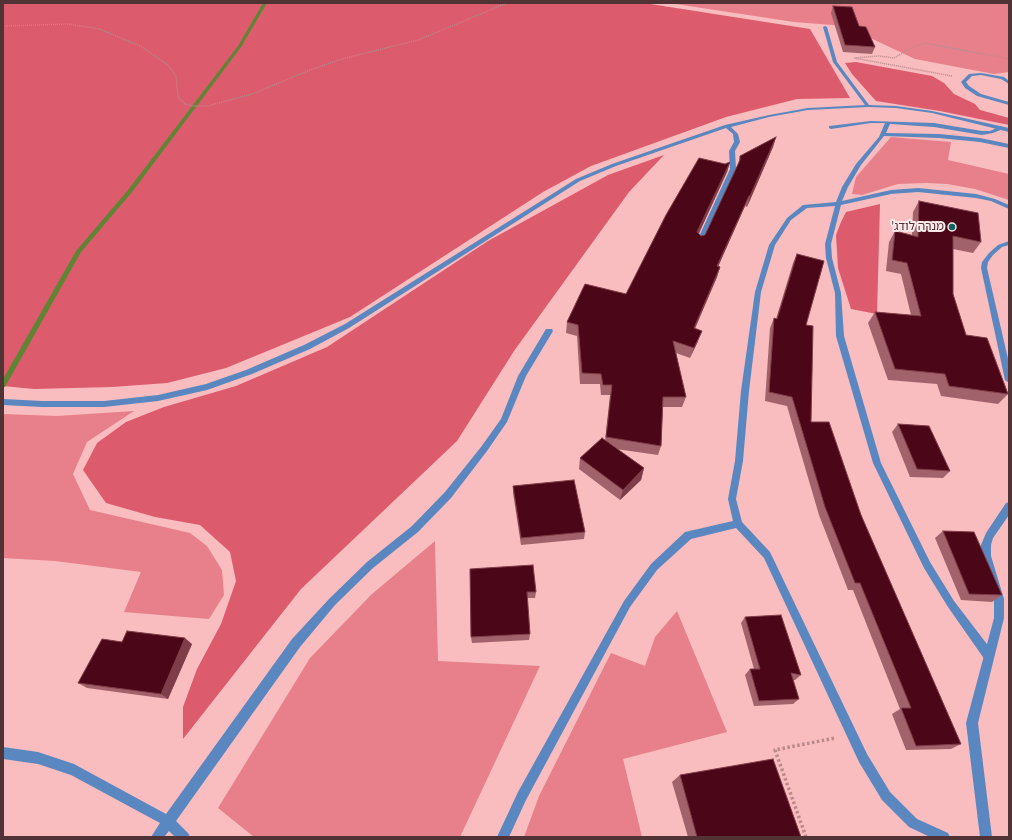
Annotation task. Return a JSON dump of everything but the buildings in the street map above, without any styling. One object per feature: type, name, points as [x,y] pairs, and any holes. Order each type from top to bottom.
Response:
[{"type":"street","points":[[825,27],[835,62],[868,106]]},
{"type":"street","points":[[1009,83],[1002,78],[993,76],[971,75],[963,82],[973,92],[989,99],[1009,104]]},
{"type":"street","points":[[3,402],[42,404],[104,404],[158,398],[207,387],[249,372],[307,347],[347,326],[578,180],[614,165],[727,126],[808,109],[868,106],[896,107],[932,112],[1009,130]]},
{"type":"street","points":[[831,127],[871,122],[888,122],[934,125],[982,133],[991,132],[1001,128]]},
{"type":"street","points":[[888,122],[882,134],[859,164],[845,187],[838,204],[828,244],[829,258],[838,293],[840,336],[877,463],[927,565],[951,604],[989,656]]},
{"type":"street","points":[[699,243],[733,169],[732,151],[737,142],[735,134],[727,126]]},
{"type":"street","points":[[882,134],[939,136],[980,140],[1009,146]]},
{"type":"street","points":[[944,837],[912,823],[886,796],[863,758],[851,734],[767,555],[738,524],[732,499],[739,461],[745,391],[758,292],[772,245],[789,219],[805,206],[838,204],[891,192],[918,190],[976,196],[993,200],[1009,207]]},
{"type":"street","points":[[1009,243],[1000,246],[991,254],[985,262],[984,268],[1009,380]]},
{"type":"street","points":[[157,837],[254,704],[296,643],[332,602],[370,565],[415,529],[442,501],[480,454],[504,420],[522,376],[549,331]]},
{"type":"street","points":[[986,837],[972,723],[999,618],[999,599],[986,556],[986,545],[988,536],[1009,506]]},
{"type":"street","points":[[502,837],[522,796],[627,604],[654,567],[688,535],[738,524]]},
{"type":"street","points":[[3,752],[38,758],[74,770],[168,821],[184,837]]},
{"type":"path","points":[[3,26],[68,24],[100,29],[142,48],[168,65],[176,76],[178,97],[185,104],[192,106],[208,106],[255,93],[342,59],[418,40],[507,3]]},
{"type":"path","points":[[967,78],[854,58],[880,56],[894,58],[909,49],[925,43],[1009,60]]},
{"type":"path","points":[[806,837],[774,750],[851,734]]},
{"type":"shaded area","points":[[3,3],[644,3],[810,29],[850,98],[797,99],[726,117],[591,166],[543,192],[350,317],[226,368],[167,383],[112,387],[34,389],[3,386]]},
{"type":"shaded area","points":[[669,3],[1009,3],[1009,72],[994,74],[915,59],[845,26],[794,22]]},
{"type":"shaded area","points":[[856,62],[932,76],[944,83],[954,94],[975,104],[980,110],[1009,118],[1009,125],[940,111],[876,101],[852,74],[845,63]]},
{"type":"shaded area","points":[[891,137],[951,142],[948,160],[1009,174],[1009,200],[975,189],[947,184],[926,183],[898,184],[862,195],[852,194],[856,177]]},
{"type":"shaded area","points":[[664,155],[629,192],[514,351],[457,441],[301,589],[183,739],[183,707],[197,669],[221,624],[236,581],[230,552],[200,525],[155,517],[106,503],[83,470],[97,443],[126,422],[164,407],[236,386],[327,347],[488,241],[608,175]]},
{"type":"shaded area","points":[[880,204],[877,314],[851,309],[838,268],[836,235],[846,212]]},
{"type":"shaded area","points":[[134,411],[87,442],[73,474],[90,510],[190,533],[207,546],[222,570],[224,595],[209,619],[124,612],[141,572],[55,561],[3,558],[3,414],[57,416]]},
{"type":"shaded area","points":[[435,541],[438,661],[540,666],[460,837],[254,837],[218,808],[310,658],[372,594]]},
{"type":"shaded area","points":[[677,611],[727,732],[623,759],[642,837],[524,837],[539,796],[611,653],[645,666],[655,637]]},
{"type":"waterway","points":[[3,385],[79,251],[130,191],[240,46],[265,3]]},
{"type":"place","name":"'מנרה לודג","points":[[952,227]]}]
